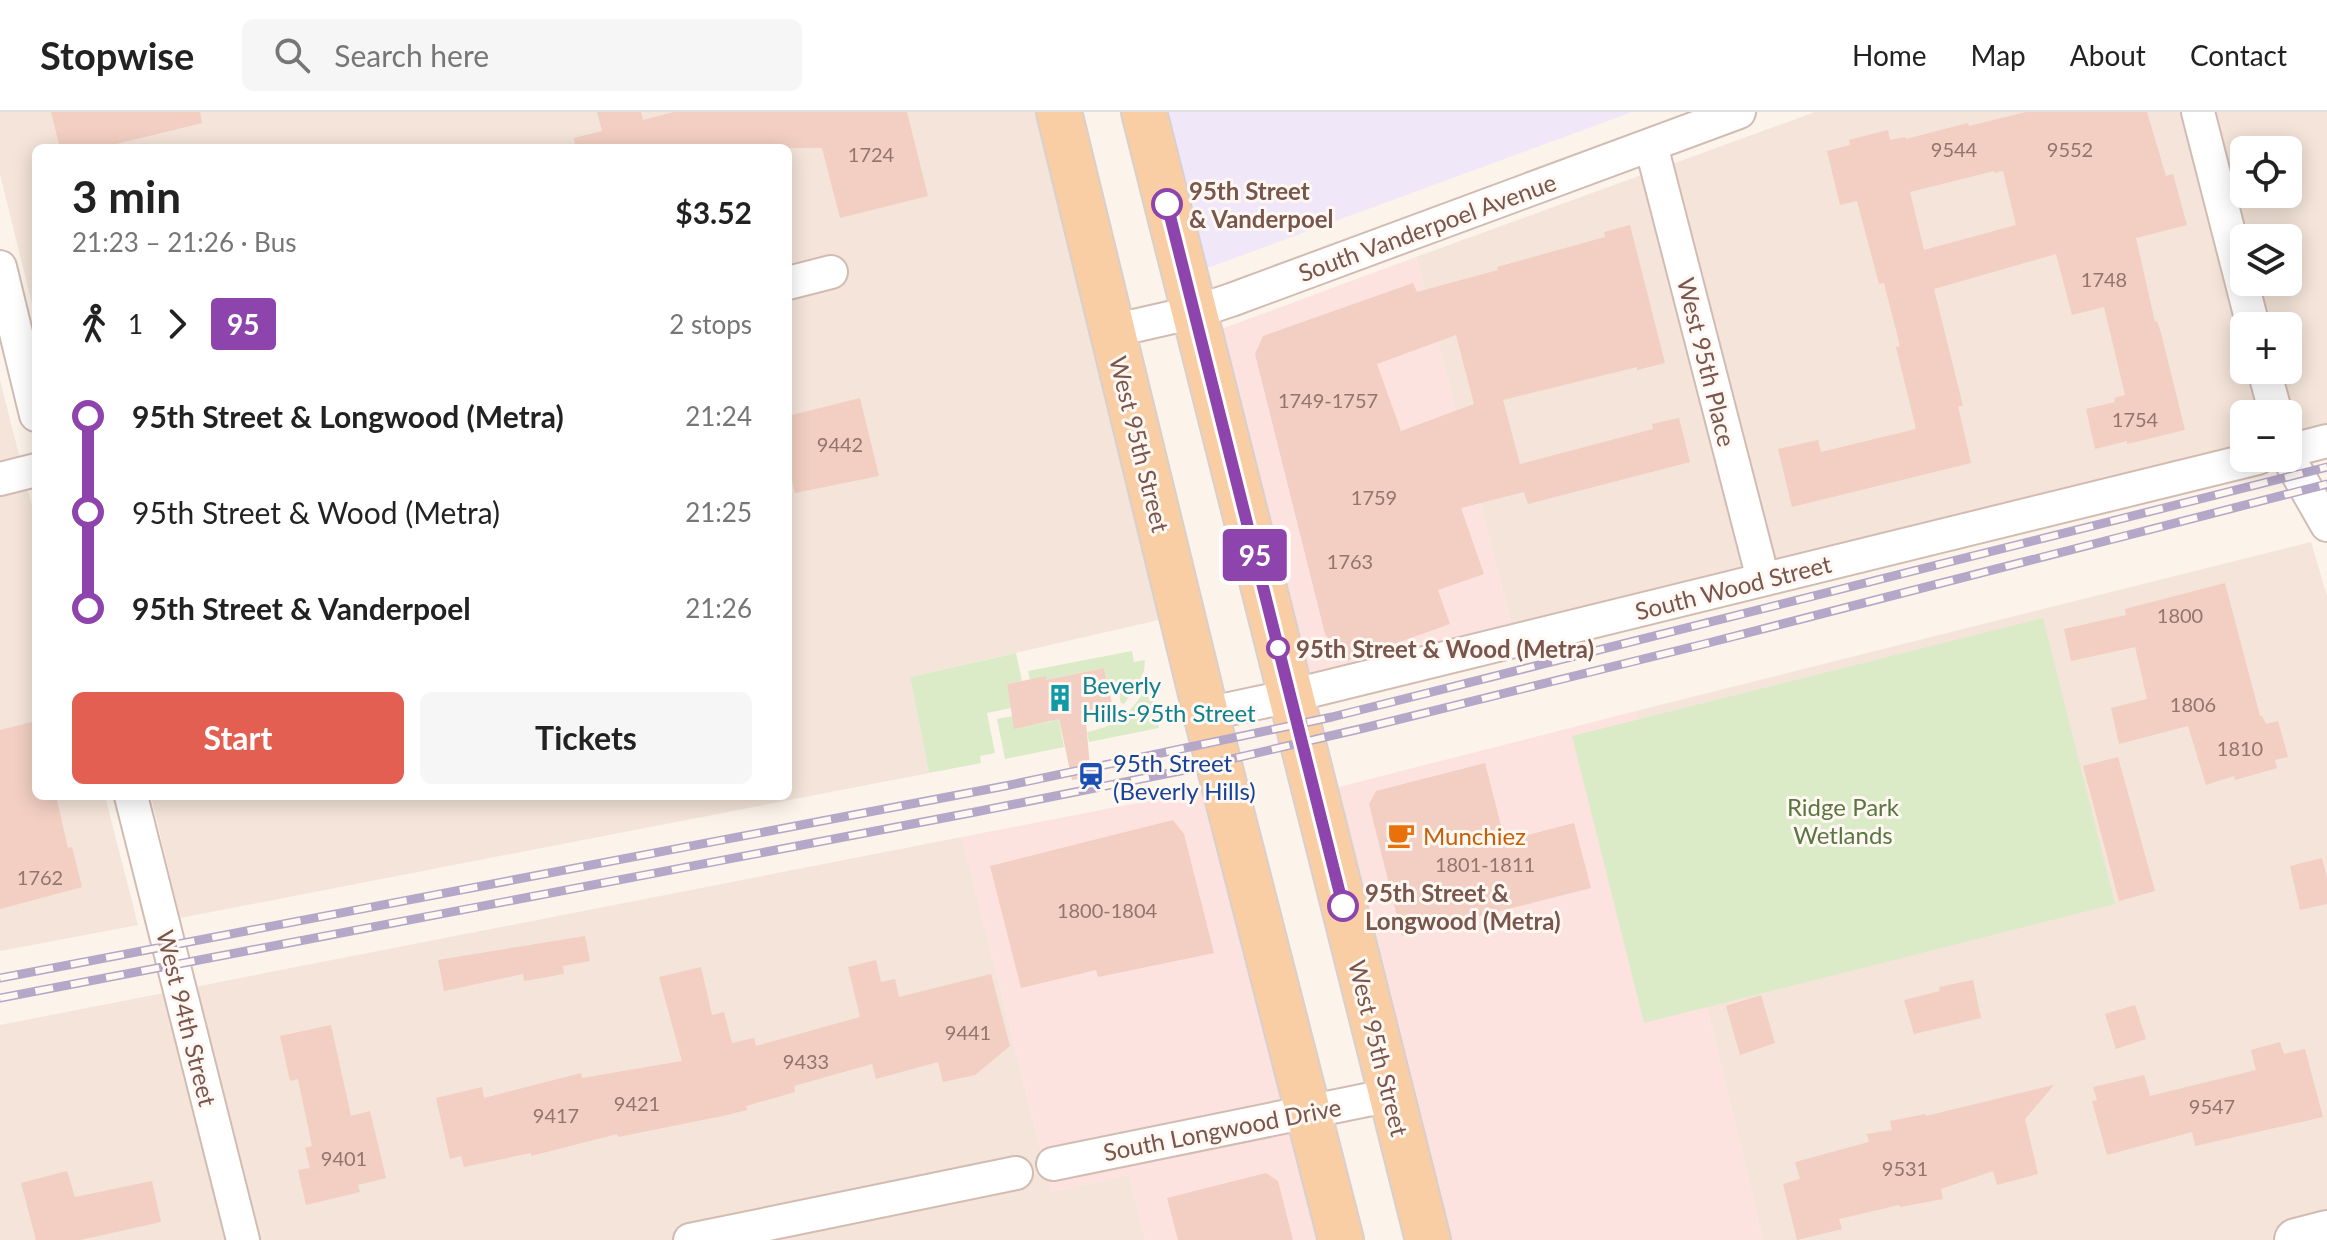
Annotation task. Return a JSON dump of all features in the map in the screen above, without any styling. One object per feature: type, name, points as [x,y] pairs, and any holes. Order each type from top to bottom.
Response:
[{"type":"main road","name":"West 95th Street","points":[[1059,112],[1206,714],[1341,1240]]},
{"type":"main road","name":"West 95th Street","points":[[1144,112],[1428,1240]]},
{"type":"street","name":"South Vanderpoel Avenue","points":[[1112,331],[1195,312],[1739,112]]},
{"type":"street","points":[[2198,112],[2249,312]]},
{"type":"street","name":"West 95th Place","points":[[1651,145],[1763,579]]},
{"type":"street","points":[[0,267],[32,399]]},
{"type":"street","points":[[792,282],[831,272]]},
{"type":"street","points":[[2302,447],[2327,441]]},
{"type":"street","name":"South Wood Street","points":[[1206,714],[2230,465]]},
{"type":"street","points":[[0,479],[32,471]]},
{"type":"street","points":[[2297,472],[2327,525]]},
{"type":"street","name":"West 94th Street","points":[[132,800],[243,1240]]},
{"type":"street","name":"South Longwood Drive","points":[[1053,1164],[1391,1095]]},
{"type":"street","points":[[690,1240],[1016,1173]]},
{"type":"street","points":[[2296,1240],[2327,1232]]},
{"type":"shaded area","points":[[0,112],[1035,112],[1163,619],[910,677],[929,773],[792,800],[792,144],[32,144],[32,304],[0,174]]},
{"type":"shaded area","points":[[1162,112],[1632,112],[1202,270]]},
{"type":"shaded area","points":[[1815,112],[2327,112],[2327,425],[2302,431],[2302,400],[2230,400],[2230,448],[1512,626],[1416,257]]},
{"type":"shaded area","points":[[1416,257],[1512,626],[1306,681],[1216,331]]},
{"type":"shaded area","points":[[0,380],[32,506],[32,800],[106,800],[138,925],[0,951]]},
{"type":"shaded area","points":[[2311,542],[2327,596],[2327,1240],[1763,1240],[1636,711]]},
{"type":"shaded area","points":[[1636,711],[1763,1240],[1444,1240],[1331,789]]},
{"type":"shaded area","points":[[1204,790],[1317,1240],[1145,1240],[1129,1175],[1051,1192],[962,837]]},
{"type":"shaded area","points":[[152,800],[790,800],[180,918]]},
{"type":"shaded area","points":[[962,837],[1051,1192],[1129,1175],[1145,1240],[0,1240],[0,1025]]},
{"type":"green space","name":"Ridge Park Wetlands","points":[[2043,618],[2115,904],[1644,1023],[1572,736]]},
{"type":"green space","points":[[1132,651],[1134,662],[1145,660],[1144,671],[1124,704],[1121,703],[1116,682],[1108,683],[1104,668],[1046,680],[1045,677],[1030,680],[1028,671]]},
{"type":"green space","points":[[1016,653],[1022,681],[1007,684],[1011,708],[987,713],[995,753],[980,756],[981,763],[929,773],[910,677]]},
{"type":"green space","points":[[1149,684],[1159,728],[1089,742],[1087,732],[1108,726],[1124,716]]},
{"type":"green space","points":[[1013,716],[1016,728],[1052,721],[1058,716],[1064,747],[1005,759],[997,719]]},
{"type":"building","points":[[51,112],[200,112],[202,123],[116,144],[59,144]]},
{"type":"building","points":[[597,112],[641,112],[643,120],[674,112],[907,112],[928,196],[840,218],[822,148],[792,148],[792,144],[575,144],[574,138],[602,131]]},
{"type":"building","points":[[2026,112],[2147,112],[2166,176],[2173,174],[2187,225],[2136,238],[2185,430],[2095,449],[2086,409],[2115,402],[2114,398],[2125,395],[2104,307],[2072,315],[2056,254],[1934,289],[1963,406],[1958,406],[1971,463],[1792,507],[1778,449],[1818,440],[1821,452],[1916,429],[1884,283],[1879,284],[1857,201],[1840,205],[1827,151],[1850,145],[1849,140],[1888,130],[1890,140],[1906,139],[1968,123],[1969,126]],"holes":[[[2003,171],[2016,225],[1924,250],[1910,192]]]},
{"type":"building","points":[[1630,225],[1665,363],[1503,400],[1520,464],[1653,429],[1652,424],[1679,418],[1690,462],[1528,504],[1524,492],[1461,508],[1484,574],[1438,590],[1450,624],[1346,661],[1325,634],[1255,354],[1263,336],[1413,283],[1417,292],[1605,237],[1604,232]],"holes":[[[1456,335],[1474,404],[1401,431],[1377,364]]]},
{"type":"building","points":[[860,398],[879,476],[795,493],[792,481],[792,415]]},
{"type":"building","points":[[2225,583],[2260,716],[2266,724],[2278,721],[2288,757],[2275,760],[2277,768],[2206,785],[2188,726],[2119,744],[2111,708],[2147,699],[2135,647],[2071,661],[2064,629],[2126,615],[2125,609]]},
{"type":"building","name":"Beverly Hills-95th Street","points":[[1104,668],[1113,708],[1085,712],[1091,777],[1072,780],[1059,719],[1014,729],[1007,684],[1046,676],[1046,680]]},
{"type":"building","points":[[32,722],[32,800],[57,800],[68,848],[72,847],[82,887],[0,909],[0,730]]},
{"type":"building","points":[[2118,757],[2155,891],[2119,901],[2083,766]]},
{"type":"building","points":[[1485,763],[1505,841],[1574,823],[1591,888],[1402,936],[1369,804],[1376,791]]},
{"type":"building","points":[[1173,820],[1184,834],[1214,953],[1098,977],[1096,970],[1021,988],[990,866]]},
{"type":"building","points":[[2322,858],[2327,878],[2327,904],[2300,910],[2290,866]]},
{"type":"building","points":[[585,936],[590,961],[563,966],[564,974],[524,981],[523,974],[444,991],[438,960]]},
{"type":"building","points":[[876,960],[881,982],[895,979],[899,997],[991,974],[1010,1046],[975,1075],[943,1082],[938,1062],[876,1079],[872,1064],[794,1086],[795,1092],[746,1106],[747,1110],[727,1115],[618,1137],[617,1134],[531,1156],[531,1153],[464,1167],[461,1156],[450,1159],[436,1098],[482,1087],[484,1098],[581,1073],[582,1078],[682,1061],[659,977],[701,967],[712,1015],[724,1012],[732,1043],[754,1038],[756,1046],[860,1017],[848,967]]},
{"type":"building","points":[[1973,980],[1981,1018],[1914,1034],[1904,1000],[1940,991],[1939,987]]},
{"type":"building","points":[[1761,995],[1775,1043],[1740,1055],[1726,1006]]},
{"type":"building","points":[[2135,1005],[2146,1039],[2116,1049],[2105,1014]]},
{"type":"building","points":[[331,1025],[351,1116],[370,1111],[386,1178],[358,1185],[360,1192],[306,1205],[298,1170],[310,1168],[305,1148],[312,1146],[298,1079],[290,1081],[280,1036]]},
{"type":"building","points":[[2280,1042],[2284,1054],[2305,1049],[2323,1117],[2195,1146],[2192,1132],[2107,1155],[2092,1101],[2097,1100],[2093,1087],[2144,1075],[2150,1096],[2256,1070],[2251,1050]]},
{"type":"building","points":[[2054,1085],[2025,1119],[2038,1174],[1997,1185],[1993,1171],[1941,1189],[1943,1199],[1899,1205],[1839,1219],[1842,1229],[1797,1240],[1783,1184],[1800,1179],[1795,1162],[1869,1142],[1867,1134],[1892,1130],[1890,1121],[1926,1116]]},
{"type":"building","points":[[67,1171],[75,1197],[152,1181],[161,1222],[80,1240],[36,1240],[21,1183]]},
{"type":"building","points":[[1266,1173],[1278,1181],[1293,1240],[1178,1240],[1167,1198]]},
{"type":"railway","points":[[0,978],[1005,786],[1332,717],[2327,467]]},
{"type":"railway","points":[[0,998],[1180,771],[1708,643],[2327,484]]},
{"type":"bus line","name":"95","points":[[1167,204],[1343,906]]},
{"type":"place","name":"95th Street & Vanderpoel","points":[[1167,204]]},
{"type":"place","name":"95th Street & Wood (Metra)","points":[[1278,648]]},
{"type":"place","name":"Beverly Hills-95th Street","points":[[1060,698]]},
{"type":"place","name":"95th Street (Beverly Hills)","points":[[1091,776]]},
{"type":"place","name":"Munchiez","points":[[1401,835]]},
{"type":"place","name":"95th Street & Longwood (Metra)","points":[[1343,906]]}]
